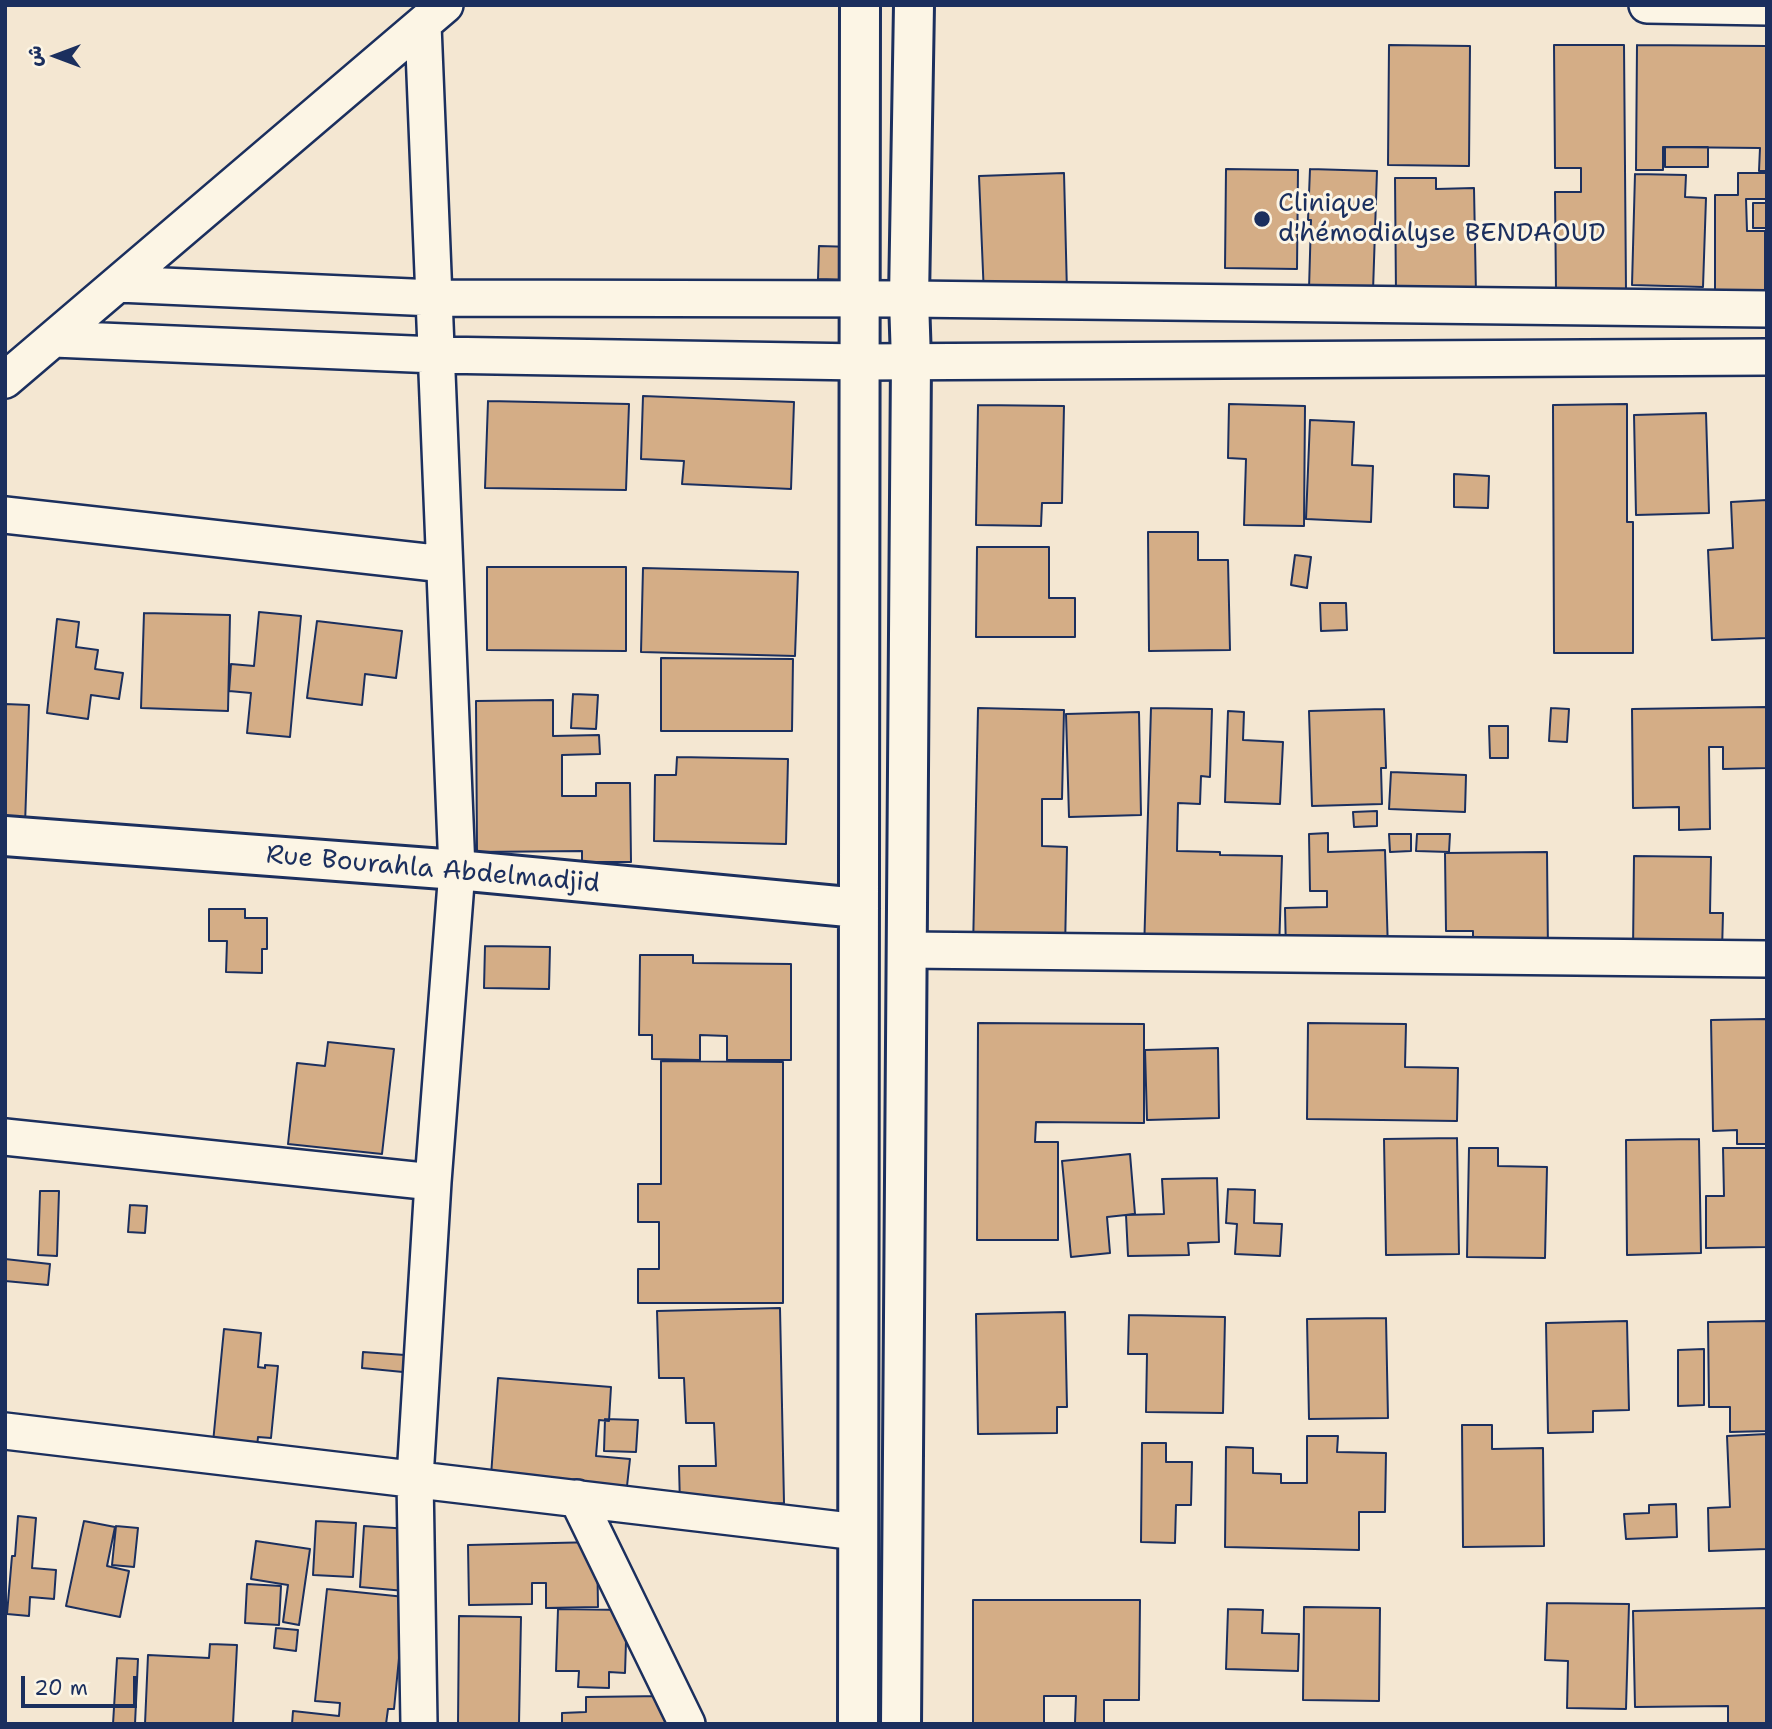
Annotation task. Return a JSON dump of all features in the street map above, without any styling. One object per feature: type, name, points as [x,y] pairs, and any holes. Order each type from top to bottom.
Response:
[{"type":"street","points":[[858,1724],[860,5]]},
{"type":"street","points":[[901,1724],[911,361],[909,299],[914,5]]},
{"type":"street","points":[[1647,5],[1767,7]]},
{"type":"street","points":[[5,380],[434,15]]},
{"type":"street","points":[[419,1724],[415,1478],[433,1182],[457,870],[434,298],[434,15]]},
{"type":"street","points":[[118,284],[434,298],[909,299],[1767,309]]},
{"type":"street","points":[[54,338],[436,355],[861,362],[1767,357]]},
{"type":"street","points":[[5,515],[444,564]]},
{"type":"street","name":"Rue Bourahla Abdelmadjid","points":[[5,836],[457,870],[859,908]]},
{"type":"street","points":[[907,950],[1767,959]]},
{"type":"street","points":[[5,1137],[433,1182]]},
{"type":"street","points":[[5,1431],[858,1531]]},
{"type":"street","points":[[577,1498],[687,1724]]},
{"type":"building","points":[[1389,45],[1470,46],[1469,166],[1388,165]]},
{"type":"building","points":[[1554,45],[1624,45],[1626,292],[1556,292],[1555,192],[1581,192],[1581,168],[1555,168]]},
{"type":"building","points":[[1637,45],[1767,46],[1767,171],[1759,171],[1760,148],[1663,147],[1663,170],[1636,170]]},
{"type":"building","points":[[1665,147],[1708,147],[1708,167],[1665,167]]},
{"type":"building","name":"Clinique d'hémodialyse BENDAOUD","points":[[1226,169],[1298,170],[1297,269],[1225,268]]},
{"type":"building","points":[[1310,169],[1377,171],[1373,291],[1309,289]]},
{"type":"building","points":[[1064,173],[1067,293],[984,296],[979,176]]},
{"type":"building","points":[[1738,173],[1767,173],[1767,199],[1746,199],[1747,231],[1765,231],[1765,292],[1715,292],[1715,195],[1738,195]]},
{"type":"building","points":[[1635,174],[1686,175],[1685,197],[1706,198],[1703,287],[1632,285]]},
{"type":"building","points":[[1395,178],[1436,178],[1436,189],[1474,188],[1476,295],[1396,296]]},
{"type":"building","points":[[1753,203],[1767,203],[1767,228],[1753,228]]},
{"type":"building","points":[[819,246],[854,247],[853,280],[818,279]]},
{"type":"building","points":[[643,396],[794,402],[791,489],[682,484],[684,461],[641,459]]},
{"type":"building","points":[[488,401],[629,404],[626,490],[485,488]]},
{"type":"building","points":[[1229,404],[1305,406],[1304,526],[1244,525],[1246,459],[1228,458]]},
{"type":"building","points":[[1627,404],[1627,522],[1633,522],[1633,653],[1554,653],[1553,405]]},
{"type":"building","points":[[978,405],[1064,406],[1062,503],[1042,503],[1041,526],[976,525]]},
{"type":"building","points":[[1706,413],[1709,513],[1636,515],[1634,415]]},
{"type":"building","points":[[1310,420],[1354,422],[1352,465],[1373,466],[1371,522],[1306,519]]},
{"type":"building","points":[[1454,474],[1489,476],[1488,508],[1454,507]]},
{"type":"building","points":[[1767,500],[1767,638],[1712,640],[1708,550],[1733,548],[1731,502]]},
{"type":"building","points":[[1148,532],[1198,532],[1198,560],[1228,560],[1230,650],[1149,651]]},
{"type":"building","points":[[977,547],[1049,547],[1049,598],[1075,598],[1075,637],[976,637]]},
{"type":"building","points":[[1295,555],[1311,557],[1307,588],[1291,585]]},
{"type":"building","points":[[487,567],[626,567],[626,651],[487,650]]},
{"type":"building","points":[[643,568],[798,572],[795,656],[641,652]]},
{"type":"building","points":[[1320,603],[1346,603],[1347,630],[1321,631]]},
{"type":"building","points":[[259,612],[301,616],[290,737],[247,733],[251,693],[229,691],[231,664],[254,666]]},
{"type":"building","points":[[144,613],[230,615],[228,711],[141,708]]},
{"type":"building","points":[[57,619],[79,622],[76,647],[98,650],[95,669],[123,673],[119,699],[91,695],[88,719],[47,713]]},
{"type":"building","points":[[317,621],[402,631],[396,678],[365,674],[362,705],[307,698]]},
{"type":"building","points":[[661,658],[793,659],[792,731],[661,731]]},
{"type":"building","points":[[573,694],[598,695],[596,729],[571,728]]},
{"type":"building","points":[[553,700],[553,736],[599,735],[600,754],[562,755],[562,796],[596,796],[596,783],[630,783],[631,862],[582,862],[582,851],[477,852],[476,701]]},
{"type":"building","points":[[5,704],[29,705],[25,825],[5,824]]},
{"type":"building","points":[[1767,707],[1767,768],[1723,769],[1723,747],[1709,747],[1710,829],[1679,830],[1679,807],[1633,808],[1632,709]]},
{"type":"building","points":[[978,708],[1064,710],[1062,799],[1042,799],[1042,846],[1067,847],[1065,951],[973,950]]},
{"type":"building","points":[[1151,708],[1212,709],[1210,777],[1201,776],[1200,804],[1178,803],[1177,851],[1282,856],[1279,951],[1144,952]]},
{"type":"building","points":[[1551,708],[1569,709],[1567,742],[1549,741]]},
{"type":"building","points":[[1384,709],[1386,768],[1381,768],[1382,804],[1312,806],[1309,711]]},
{"type":"building","points":[[1228,711],[1244,712],[1243,740],[1283,742],[1280,804],[1225,802]]},
{"type":"building","points":[[1139,712],[1141,815],[1069,817],[1066,714]]},
{"type":"building","points":[[1489,726],[1508,726],[1508,758],[1490,758]]},
{"type":"building","points":[[677,757],[788,759],[786,844],[654,841],[655,775],[676,775]]},
{"type":"building","points":[[1391,772],[1466,775],[1465,812],[1389,809]]},
{"type":"building","points":[[1377,811],[1377,826],[1354,827],[1353,812]]},
{"type":"building","points":[[1328,833],[1328,852],[1385,850],[1388,951],[1286,953],[1285,908],[1327,907],[1327,891],[1310,891],[1309,834]]},
{"type":"building","points":[[1389,834],[1411,834],[1411,851],[1390,852]]},
{"type":"building","points":[[1417,834],[1450,834],[1449,852],[1416,851]]},
{"type":"building","points":[[1547,852],[1548,954],[1473,955],[1473,931],[1446,931],[1445,853]]},
{"type":"building","points":[[1634,856],[1711,857],[1710,913],[1723,913],[1722,952],[1633,951]]},
{"type":"building","points":[[209,909],[245,909],[245,918],[267,918],[267,949],[262,949],[262,973],[226,972],[227,941],[209,941]]},
{"type":"building","points":[[485,946],[550,947],[549,989],[484,988]]},
{"type":"building","points":[[640,955],[693,955],[693,963],[791,964],[791,1060],[727,1060],[727,1036],[700,1035],[700,1060],[652,1059],[652,1035],[639,1035]]},
{"type":"building","points":[[1767,1019],[1767,1144],[1737,1144],[1737,1130],[1713,1131],[1711,1020]]},
{"type":"building","points":[[978,1023],[1144,1024],[1144,1123],[1036,1122],[1035,1142],[1058,1142],[1058,1240],[977,1240]]},
{"type":"building","points":[[1308,1023],[1406,1024],[1405,1067],[1458,1068],[1457,1121],[1307,1119]]},
{"type":"building","points":[[328,1042],[394,1049],[382,1154],[288,1144],[297,1063],[325,1066]]},
{"type":"building","points":[[1218,1048],[1219,1118],[1147,1120],[1145,1050]]},
{"type":"building","points":[[661,1061],[783,1062],[783,1303],[638,1303],[638,1269],[659,1269],[659,1222],[638,1222],[638,1184],[661,1184]]},
{"type":"building","points":[[1457,1138],[1459,1254],[1386,1255],[1384,1139]]},
{"type":"building","points":[[1699,1139],[1701,1253],[1627,1255],[1626,1140]]},
{"type":"building","points":[[1469,1148],[1498,1148],[1498,1166],[1547,1167],[1545,1258],[1467,1257]]},
{"type":"building","points":[[1723,1148],[1767,1148],[1767,1247],[1706,1248],[1706,1196],[1724,1196]]},
{"type":"building","points":[[1130,1154],[1135,1214],[1107,1217],[1110,1253],[1071,1257],[1062,1161]]},
{"type":"building","points":[[1217,1178],[1219,1242],[1188,1243],[1189,1255],[1128,1256],[1126,1215],[1164,1214],[1162,1179]]},
{"type":"building","points":[[1228,1189],[1255,1190],[1254,1223],[1282,1224],[1280,1256],[1235,1254],[1237,1224],[1226,1223]]},
{"type":"building","points":[[40,1191],[59,1191],[57,1256],[38,1255]]},
{"type":"building","points":[[130,1205],[147,1206],[145,1233],[128,1232]]},
{"type":"building","points":[[5,1259],[50,1264],[48,1285],[5,1281]]},
{"type":"building","points":[[780,1308],[784,1503],[680,1505],[679,1466],[716,1466],[714,1423],[686,1423],[684,1378],[659,1378],[657,1311]]},
{"type":"building","points":[[1065,1312],[1067,1407],[1057,1407],[1057,1433],[978,1434],[976,1314]]},
{"type":"building","points":[[1129,1315],[1225,1317],[1223,1413],[1146,1412],[1147,1354],[1128,1354]]},
{"type":"building","points":[[1386,1318],[1388,1418],[1309,1419],[1307,1319]]},
{"type":"building","points":[[1627,1321],[1629,1410],[1593,1411],[1593,1432],[1548,1433],[1546,1323]]},
{"type":"building","points":[[1767,1321],[1767,1431],[1730,1432],[1730,1407],[1709,1407],[1708,1322]]},
{"type":"building","points":[[224,1329],[261,1333],[258,1367],[278,1366],[271,1438],[258,1437],[256,1458],[212,1453]]},
{"type":"building","points":[[1704,1349],[1704,1405],[1678,1406],[1678,1350]]},
{"type":"building","points":[[363,1352],[405,1355],[403,1372],[362,1368]]},
{"type":"building","points":[[498,1378],[611,1387],[609,1421],[599,1420],[596,1456],[630,1459],[627,1486],[491,1476]]},
{"type":"building","points":[[605,1419],[638,1420],[636,1452],[604,1451]]},
{"type":"building","points":[[1462,1425],[1492,1425],[1492,1449],[1543,1448],[1544,1546],[1463,1547]]},
{"type":"building","points":[[1767,1434],[1767,1549],[1709,1551],[1708,1508],[1730,1507],[1727,1436]]},
{"type":"building","points":[[1307,1436],[1338,1436],[1337,1452],[1386,1453],[1385,1512],[1359,1512],[1359,1550],[1225,1547],[1226,1447],[1253,1448],[1253,1473],[1281,1474],[1281,1483],[1307,1483]]},
{"type":"building","points":[[1142,1443],[1166,1443],[1166,1462],[1192,1462],[1191,1505],[1176,1505],[1175,1543],[1141,1542]]},
{"type":"building","points":[[1676,1504],[1677,1537],[1626,1539],[1624,1514],[1649,1513],[1649,1505]]},
{"type":"building","points":[[18,1516],[36,1518],[32,1568],[56,1570],[54,1599],[30,1597],[29,1616],[7,1614]]},
{"type":"building","points":[[84,1521],[115,1527],[107,1566],[129,1571],[120,1617],[66,1606]]},
{"type":"building","points":[[316,1521],[356,1523],[353,1577],[313,1575]]},
{"type":"building","points":[[116,1526],[138,1528],[134,1567],[112,1565]]},
{"type":"building","points":[[364,1526],[410,1529],[405,1591],[360,1587]]},
{"type":"building","points":[[256,1541],[310,1549],[299,1625],[283,1622],[288,1585],[251,1579]]},
{"type":"building","points":[[597,1542],[598,1607],[546,1608],[546,1583],[532,1583],[532,1604],[469,1605],[468,1545]]},
{"type":"building","points":[[247,1584],[281,1586],[279,1625],[245,1623]]},
{"type":"building","points":[[327,1589],[405,1597],[394,1709],[388,1709],[386,1724],[292,1724],[293,1711],[339,1716],[340,1703],[315,1701]]},
{"type":"building","points":[[973,1600],[1140,1600],[1139,1700],[1104,1700],[1104,1723],[1075,1723],[1076,1696],[1044,1696],[1044,1724],[973,1724]]},
{"type":"building","points":[[1547,1603],[1629,1604],[1626,1709],[1567,1708],[1568,1661],[1545,1660]]},
{"type":"building","points":[[1304,1607],[1380,1608],[1379,1701],[1303,1700]]},
{"type":"building","points":[[1767,1608],[1767,1724],[1728,1724],[1728,1706],[1635,1707],[1633,1611]]},
{"type":"building","points":[[558,1609],[627,1610],[625,1673],[609,1672],[609,1688],[578,1687],[579,1671],[556,1671]]},
{"type":"building","points":[[1228,1609],[1263,1610],[1262,1633],[1299,1634],[1298,1671],[1226,1669]]},
{"type":"building","points":[[459,1616],[521,1617],[519,1724],[458,1724]]},
{"type":"building","points":[[276,1628],[298,1630],[296,1651],[274,1648]]},
{"type":"building","points":[[210,1644],[237,1645],[233,1724],[145,1724],[148,1655],[209,1658]]},
{"type":"building","points":[[117,1658],[138,1659],[135,1724],[113,1724]]},
{"type":"building","points":[[664,1696],[665,1724],[562,1724],[562,1713],[586,1712],[586,1697]]},
{"type":"place","name":"Clinique d'hémodialyse BENDAOUD","points":[[1262,219]]}]
